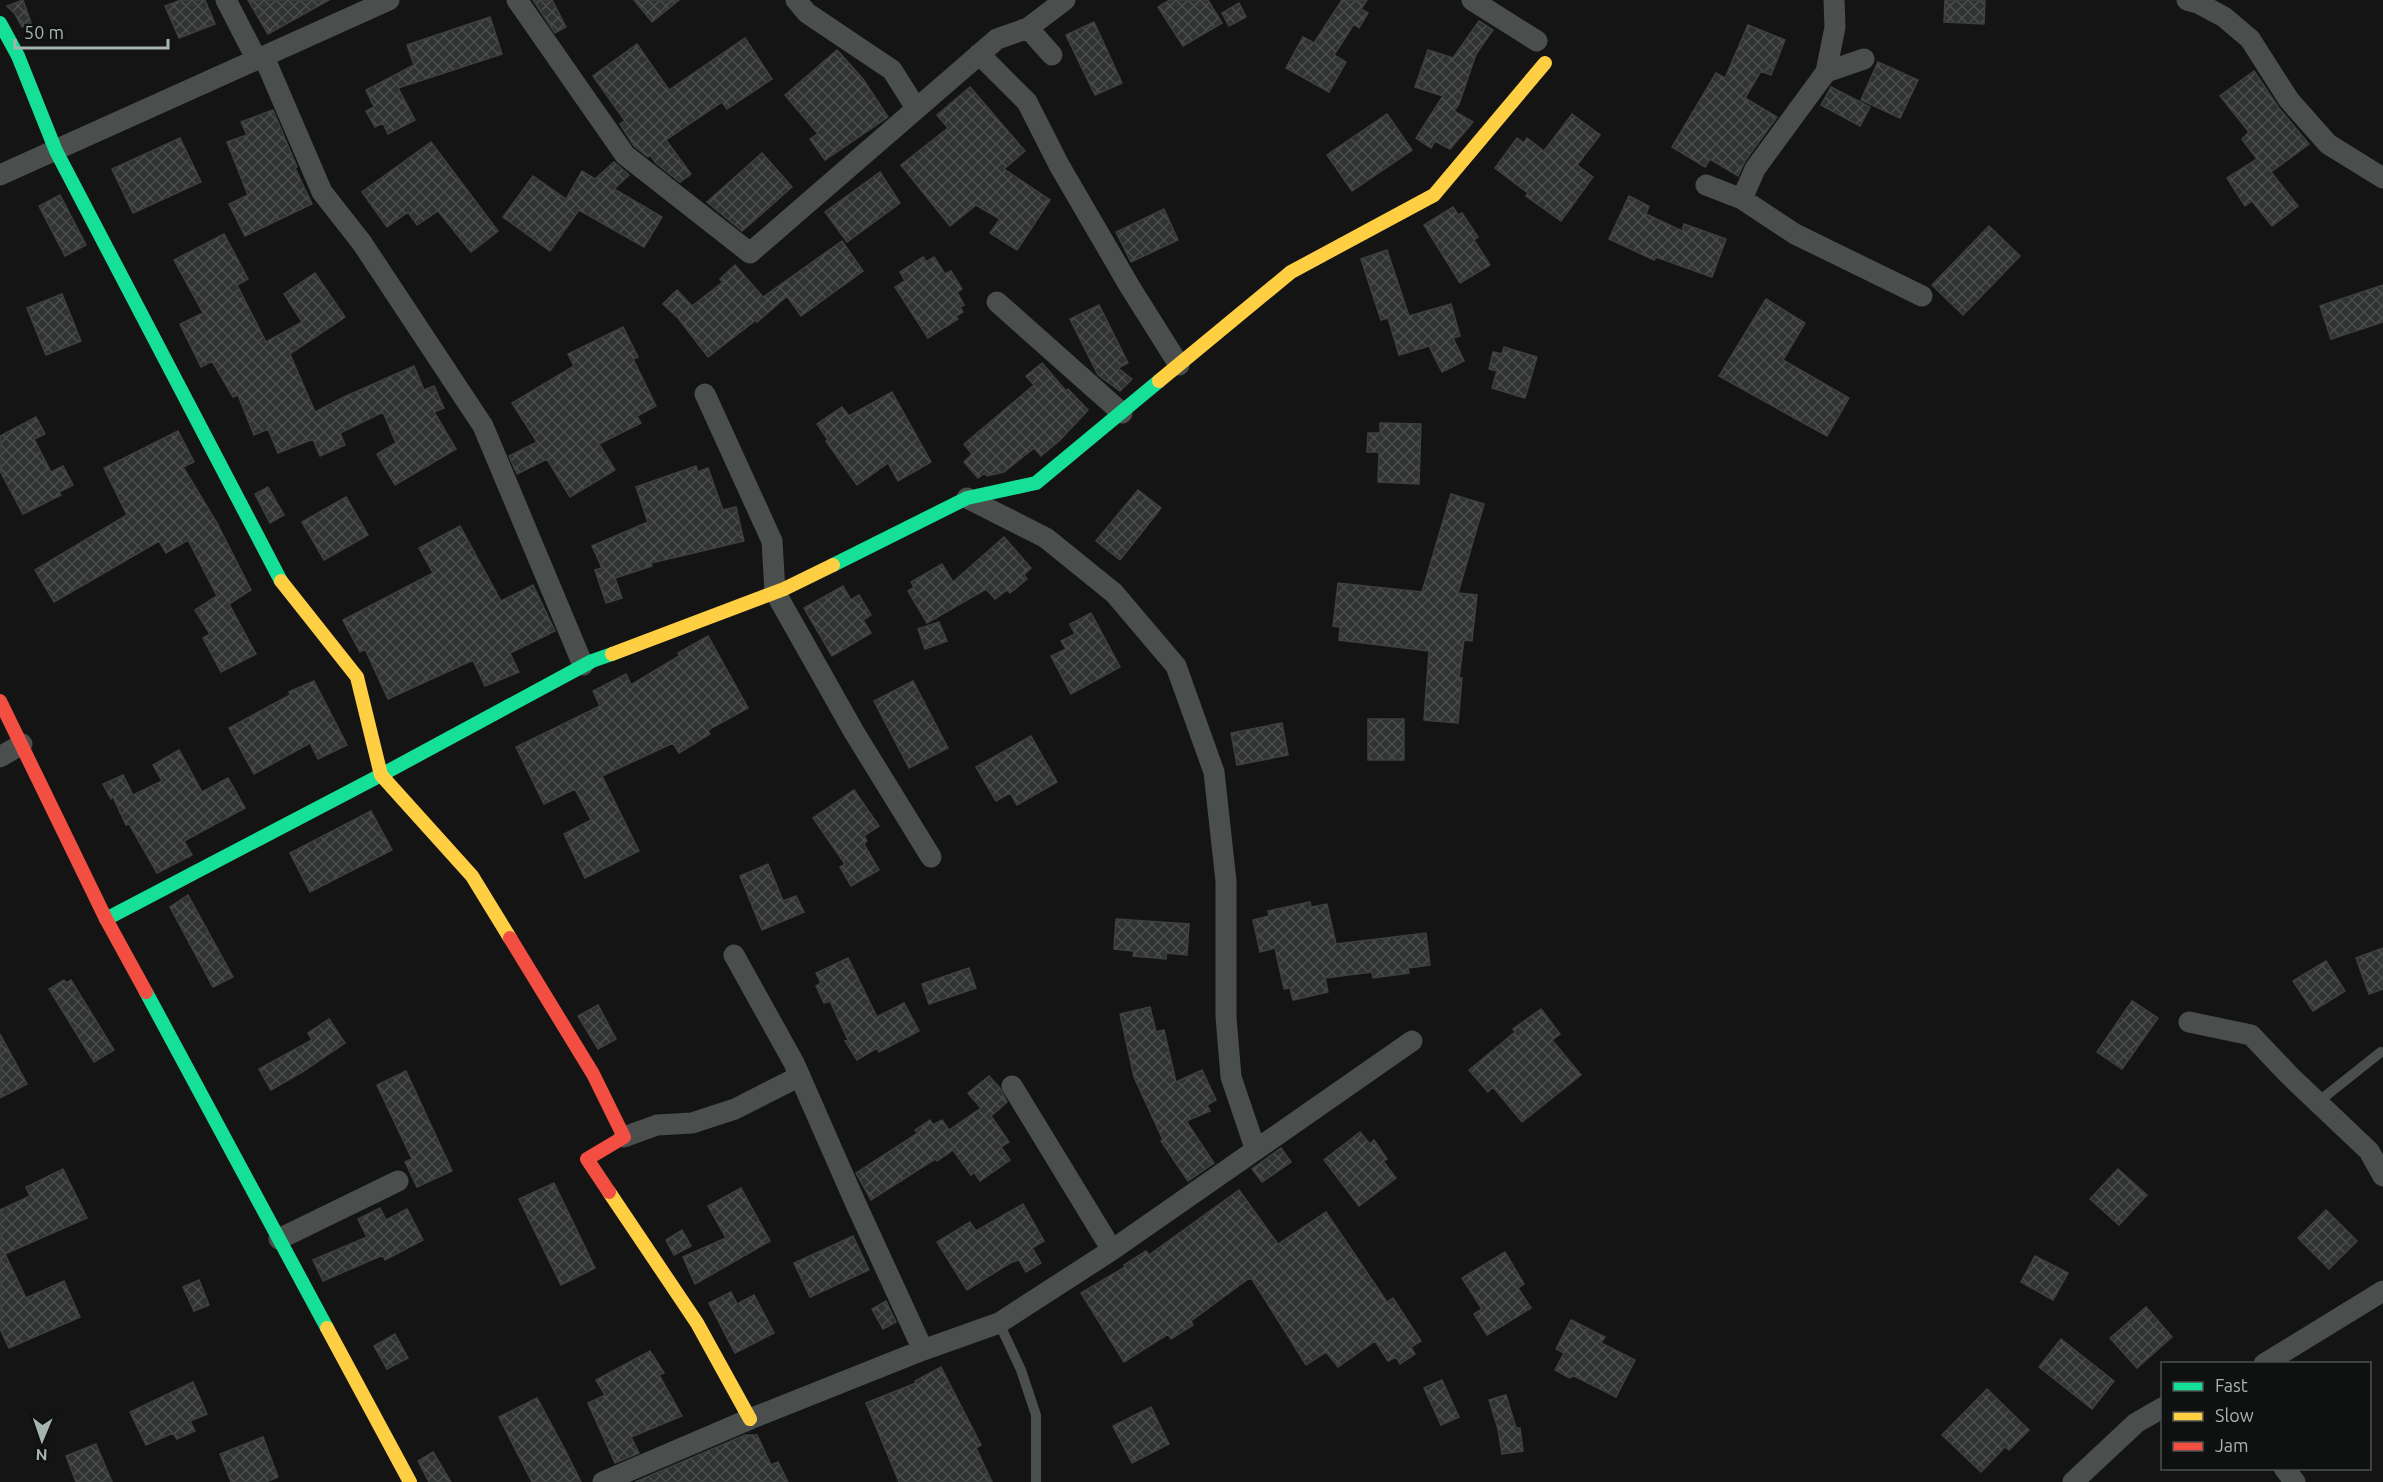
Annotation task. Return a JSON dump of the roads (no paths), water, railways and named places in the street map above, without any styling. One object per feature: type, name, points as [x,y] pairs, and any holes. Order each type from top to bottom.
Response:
[{"type":"street","points":[[226,0],[260,59],[322,192],[362,243],[483,426],[583,665]]},
{"type":"street","points":[[0,175],[389,0]]},
{"type":"street","points":[[518,0],[625,155],[750,253],[997,39],[1028,28],[1065,0]]},
{"type":"street","points":[[796,0],[807,13],[892,70],[916,108]]},
{"type":"street","points":[[1472,0],[1537,41]]},
{"type":"street","points":[[1742,199],[1755,169],[1826,72],[1835,27],[1834,0]]},
{"type":"street","points":[[2187,0],[2198,3],[2224,17],[2250,39],[2289,100],[2328,144],[2383,178]]},
{"type":"street","points":[[0,23],[18,56],[56,151],[282,582],[357,677],[381,775],[472,876],[593,1074],[624,1137]]},
{"type":"street","points":[[1028,28],[1052,55]]},
{"type":"street","points":[[979,54],[1027,102],[1059,165],[1130,287],[1179,365]]},
{"type":"street","points":[[1826,72],[1864,59]]},
{"type":"street","points":[[106,919],[381,775],[583,665],[774,592],[967,498],[1036,483],[1290,272],[1434,195],[1545,63]]},
{"type":"street","points":[[1706,185],[1742,199],[1795,234],[1922,296]]},
{"type":"street","points":[[997,302],[1122,413]]},
{"type":"street","points":[[705,394],[772,541],[774,592],[854,732],[931,856]]},
{"type":"street","points":[[967,498],[1046,538],[1114,593],[1176,666],[1214,772],[1226,881],[1226,1017],[1231,1077],[1255,1149]]},
{"type":"street","points":[[0,701],[106,919],[410,1482]]},
{"type":"street","points":[[0,757],[22,744]]},
{"type":"street","points":[[734,955],[800,1076],[923,1350]]},
{"type":"street","points":[[2189,1022],[2251,1035],[2369,1152],[2383,1176]]},
{"type":"street","points":[[603,1482],[750,1419],[923,1350],[999,1323],[1112,1250],[1412,1041]]},
{"type":"street","points":[[750,1419],[697,1323],[587,1159],[624,1137],[657,1125],[692,1123],[735,1109],[800,1076]]},
{"type":"street","points":[[1012,1086],[1112,1250]]},
{"type":"street","points":[[279,1239],[398,1180]]},
{"type":"street","points":[[2267,1362],[2383,1291]]},
{"type":"street","points":[[2073,1482],[2136,1423],[2161,1409]]},
{"type":"street","points":[[2286,1470],[2295,1482]]},
{"type":"lane","points":[[2318,1102],[2381,1052]]},
{"type":"lane","points":[[999,1323],[1021,1370],[1036,1415],[1036,1482]]}]
